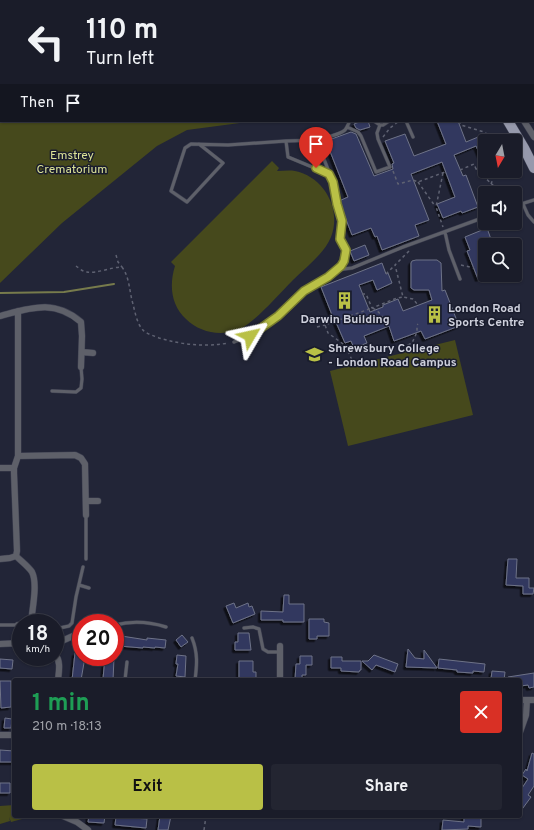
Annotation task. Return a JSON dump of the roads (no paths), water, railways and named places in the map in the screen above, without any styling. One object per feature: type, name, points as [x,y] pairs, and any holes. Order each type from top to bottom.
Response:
[{"type":"main road","points":[[509,122],[516,134]]},
{"type":"main road","points":[[522,145],[534,168]]},
{"type":"street","points":[[522,143],[534,137],[525,122]]},
{"type":"street","points":[[0,316],[36,307],[43,307],[72,314],[81,322],[81,367]]},
{"type":"street","points":[[16,556],[14,468],[18,456],[18,311]]},
{"type":"street","points":[[82,352],[93,353]]},
{"type":"street","points":[[18,456],[75,455],[81,458],[84,464],[86,515]]},
{"type":"street","points":[[0,468],[14,468]]},
{"type":"street","points":[[86,501],[98,501]]},
{"type":"street","points":[[0,559],[16,556]]},
{"type":"street","points":[[16,556],[31,572],[34,579],[32,614]]},
{"type":"street","points":[[0,644],[12,643]]},
{"type":"street","points":[[280,649],[280,678]]},
{"type":"street","points":[[58,678],[60,666]]},
{"type":"street","points":[[522,726],[531,700]]},
{"type":"street","points":[[0,735],[12,735]]},
{"type":"street","points":[[68,818],[77,822],[88,830]]},
{"type":"lane","points":[[199,144],[223,163],[187,202],[171,191],[185,148],[191,144],[199,144],[228,145],[322,140],[342,131],[347,127],[350,122]]},
{"type":"lane","points":[[376,122],[380,125]]},
{"type":"lane","points":[[380,125],[388,122]]},
{"type":"lane","points":[[406,122],[413,136]]},
{"type":"lane","points":[[347,127],[358,132],[361,136],[376,172],[390,167],[377,133],[380,125]]},
{"type":"lane","points":[[234,342],[252,335],[278,316],[304,291],[328,277],[344,261],[346,250],[340,239],[342,221],[333,182],[318,148],[318,144],[322,140]]},
{"type":"lane","points":[[286,141],[288,157],[329,174]]},
{"type":"lane","points":[[534,200],[523,204],[528,215],[534,222]]},
{"type":"lane","points":[[336,270],[352,268],[478,220]]},
{"type":"lane","points":[[445,232],[449,250],[460,279]]},
{"type":"lane","points":[[52,392],[76,392],[80,388],[82,379],[81,367]]},
{"type":"lane","points":[[86,515],[86,559]]},
{"type":"lane","points":[[64,627],[69,626],[72,623],[84,566]]},
{"type":"lane","points":[[79,585],[89,588]]},
{"type":"lane","points":[[124,623],[153,623],[166,626]]},
{"type":"lane","points":[[0,625],[12,625]]},
{"type":"lane","points":[[244,628],[253,627],[259,629],[263,649],[268,652],[280,649]]},
{"type":"lane","points":[[192,638],[196,649],[197,664],[195,678]]},
{"type":"lane","points":[[125,678],[127,662]]},
{"type":"waterway","points":[[0,293],[64,292],[114,284]]},
{"type":"place","name":"Darwin Building","points":[[345,300]]},
{"type":"place","name":"London Road Sports Centre","points":[[435,315]]},
{"type":"place","name":"Shrewsbury College - London Road Campus","points":[[315,355]]},
{"type":"park label","name":"Emstrey Crematorium","points":[[72,162]]}]
